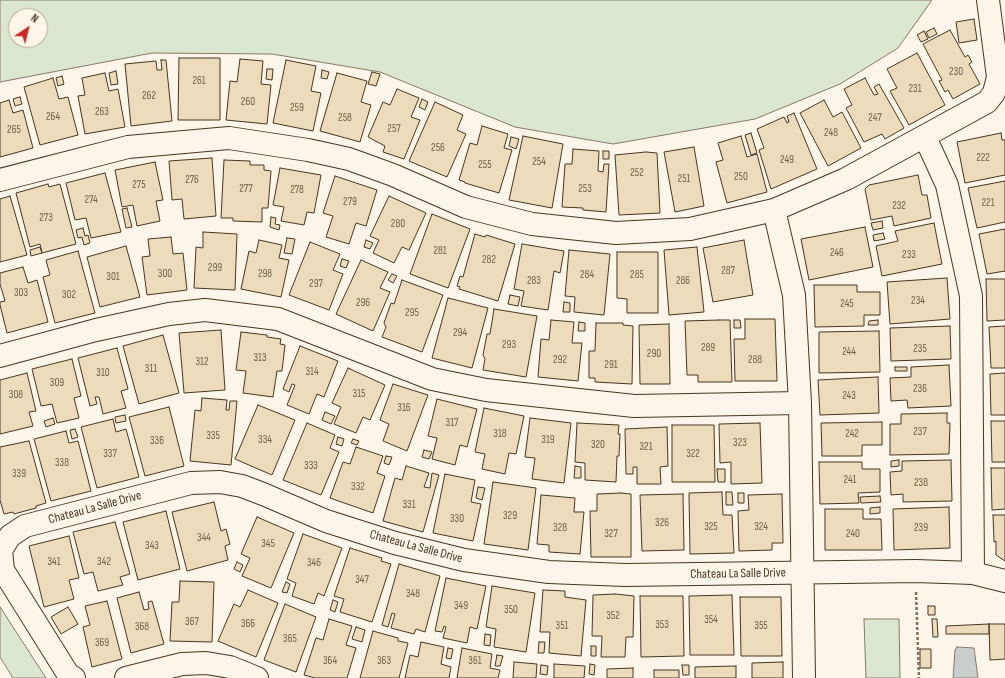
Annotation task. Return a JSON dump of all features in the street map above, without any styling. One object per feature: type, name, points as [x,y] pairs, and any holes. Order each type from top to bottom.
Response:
[{"type":"street","points":[[0,180],[128,147],[230,138],[308,150],[349,159],[466,207],[532,224],[616,233],[690,228],[774,210],[846,179],[988,102],[994,93],[998,77],[988,0]]},
{"type":"street","points":[[925,137],[947,185],[970,296],[973,573]]},
{"type":"street","points":[[774,210],[794,295],[800,403],[804,678]]},
{"type":"street","points":[[0,356],[96,330],[169,314],[205,310],[278,319],[432,379],[486,390],[634,406],[800,403]]},
{"type":"street","name":"Chateau La Salle Drive","points":[[74,678],[68,674],[3,570],[1,550],[10,536],[25,526],[191,483],[220,482],[242,486],[326,521],[395,543],[464,560],[549,572],[625,575],[916,571],[973,573],[1005,581]]},
{"type":"street","points":[[126,678],[182,664],[206,663],[230,667],[257,678]]},
{"type":"path","points":[[916,571],[918,678]]},
{"type":"green space","points":[[0,0],[932,0],[898,48],[840,84],[755,119],[613,144],[515,127],[380,72],[272,54],[152,53],[0,82]]},
{"type":"green space","points":[[0,607],[46,678],[13,678],[0,657]]},
{"type":"green space","points":[[864,619],[899,619],[900,678],[866,678]]},
{"type":"shaded area","points":[[957,647],[974,648],[978,678],[953,678],[955,650]]},
{"type":"building","points":[[974,19],[977,40],[959,43],[956,22]]},
{"type":"building","points":[[934,28],[937,34],[929,38],[926,32]]},
{"type":"building","points":[[950,30],[965,57],[968,55],[972,62],[969,64],[980,84],[953,99],[948,90],[945,92],[939,81],[942,80],[923,44]]},
{"type":"building","points":[[924,31],[928,39],[921,42],[917,35]]},
{"type":"building","points":[[917,53],[945,105],[909,125],[890,91],[897,88],[887,69]]},
{"type":"building","points":[[179,58],[220,58],[220,120],[178,120]]},
{"type":"building","points":[[240,59],[263,61],[261,84],[271,85],[267,124],[226,120],[230,81],[237,82]]},
{"type":"building","points":[[161,60],[166,60],[172,121],[131,126],[125,64],[156,61],[157,70],[162,70]]},
{"type":"building","points":[[286,60],[316,66],[311,91],[321,93],[313,131],[273,123]]},
{"type":"building","points":[[267,69],[273,69],[272,80],[266,79]]},
{"type":"building","points":[[322,70],[329,72],[327,79],[321,78]]},
{"type":"building","points":[[116,71],[118,84],[111,85],[109,73]]},
{"type":"building","points":[[372,72],[380,74],[376,86],[368,84]]},
{"type":"building","points":[[105,73],[109,91],[118,89],[125,127],[85,134],[78,96],[85,95],[82,78]]},
{"type":"building","points":[[337,73],[367,81],[361,102],[371,105],[360,142],[320,131]]},
{"type":"building","points":[[62,76],[64,84],[58,86],[56,78]]},
{"type":"building","points":[[53,78],[59,99],[68,97],[78,135],[40,145],[24,87]]},
{"type":"building","points":[[865,78],[874,95],[878,94],[874,87],[879,84],[904,128],[885,139],[882,134],[864,142],[846,108],[852,105],[844,89]]},
{"type":"building","points":[[397,89],[419,98],[411,117],[420,120],[404,159],[383,152],[385,146],[368,137],[383,102],[390,105]]},
{"type":"building","points":[[20,97],[22,104],[15,106],[13,99]]},
{"type":"building","points":[[422,99],[428,102],[425,110],[419,107]]},
{"type":"building","points":[[9,100],[13,113],[23,110],[33,148],[0,157],[0,103]]},
{"type":"building","points":[[824,100],[833,117],[842,112],[861,148],[828,166],[800,113]]},
{"type":"building","points":[[435,102],[463,115],[457,130],[466,134],[447,177],[409,161]]},
{"type":"building","points":[[794,113],[817,169],[771,189],[759,150],[764,148],[757,129],[784,117],[787,123],[789,122],[787,116]]},
{"type":"building","points":[[482,126],[508,134],[504,148],[512,150],[499,193],[459,180],[470,143],[477,145]]},
{"type":"building","points":[[751,133],[757,153],[751,155],[745,135]]},
{"type":"building","points":[[1001,133],[1002,140],[1005,140],[1005,175],[965,183],[957,142]]},
{"type":"building","points":[[523,136],[563,144],[552,208],[509,200]]},
{"type":"building","points":[[741,136],[747,157],[757,154],[767,192],[727,203],[716,162],[723,160],[718,143]]},
{"type":"building","points":[[511,137],[519,139],[516,149],[509,146]]},
{"type":"building","points":[[694,147],[704,206],[675,212],[664,152]]},
{"type":"building","points":[[573,149],[599,151],[598,171],[603,172],[604,164],[609,164],[606,212],[583,210],[583,208],[562,207],[565,164],[572,164]]},
{"type":"building","points":[[603,151],[609,151],[609,159],[603,159]]},
{"type":"building","points":[[646,152],[657,153],[660,213],[619,215],[615,155]]},
{"type":"building","points":[[212,158],[216,216],[184,219],[182,199],[172,200],[169,161]]},
{"type":"building","points":[[224,160],[250,161],[250,165],[264,165],[264,170],[271,171],[268,208],[262,208],[262,222],[233,221],[233,218],[221,218]]},
{"type":"building","points":[[155,162],[163,200],[156,201],[160,221],[137,226],[133,205],[122,207],[115,170]]},
{"type":"building","points":[[280,168],[321,175],[314,213],[307,212],[304,225],[281,221],[284,207],[273,205]]},
{"type":"building","points":[[105,173],[121,232],[91,238],[86,218],[75,220],[66,183]]},
{"type":"building","points":[[918,175],[922,195],[927,195],[931,218],[894,226],[892,216],[871,220],[865,189],[869,185]]},
{"type":"building","points":[[335,176],[377,190],[366,226],[356,223],[349,244],[326,237],[333,216],[323,213]]},
{"type":"building","points":[[1005,181],[1005,222],[977,228],[968,188]]},
{"type":"building","points":[[48,184],[49,187],[60,184],[76,244],[42,253],[40,244],[30,247],[16,193]]},
{"type":"building","points":[[10,196],[27,255],[0,262],[0,199]]},
{"type":"building","points":[[389,196],[426,213],[409,250],[402,247],[394,263],[373,253],[379,240],[370,236]]},
{"type":"building","points":[[127,208],[132,227],[126,228],[122,209]]},
{"type":"building","points":[[432,214],[470,229],[448,288],[410,274]]},
{"type":"building","points":[[271,217],[276,218],[275,224],[280,225],[279,230],[270,227]]},
{"type":"building","points":[[882,221],[883,228],[873,230],[871,223]]},
{"type":"building","points":[[934,223],[942,264],[882,276],[876,246],[898,241],[895,231]]},
{"type":"building","points":[[865,227],[873,267],[809,280],[801,239]]},
{"type":"building","points":[[83,228],[85,236],[88,235],[90,243],[84,245],[82,237],[78,238],[76,230]]},
{"type":"building","points":[[1005,229],[1005,271],[987,274],[979,234]]},
{"type":"building","points":[[203,232],[237,234],[235,290],[194,288],[196,247],[203,248]]},
{"type":"building","points":[[883,233],[885,239],[874,241],[873,235]]},
{"type":"building","points":[[475,234],[485,237],[486,235],[515,244],[498,301],[459,289],[460,287],[457,286],[460,276],[463,277]]},
{"type":"building","points":[[171,237],[173,254],[183,253],[187,290],[147,295],[142,257],[150,256],[148,239]]},
{"type":"building","points":[[287,238],[295,239],[292,254],[284,253]]},
{"type":"building","points":[[259,240],[282,245],[279,258],[289,260],[281,297],[241,289],[249,251],[256,253]]},
{"type":"building","points":[[366,240],[373,243],[370,249],[364,247]]},
{"type":"building","points":[[744,240],[753,295],[713,302],[703,248]]},
{"type":"building","points":[[310,242],[340,254],[333,270],[343,274],[329,310],[289,295]]},
{"type":"building","points":[[522,244],[564,251],[560,273],[554,271],[548,310],[521,306],[524,291],[514,289]]},
{"type":"building","points":[[126,246],[140,297],[100,307],[87,257]]},
{"type":"building","points":[[40,247],[42,253],[31,256],[30,250]]},
{"type":"building","points":[[697,247],[704,312],[669,315],[664,250]]},
{"type":"building","points":[[569,250],[610,254],[604,315],[574,312],[575,297],[565,296]]},
{"type":"building","points":[[78,251],[95,313],[55,323],[43,277],[50,275],[46,260]]},
{"type":"building","points":[[617,252],[658,252],[658,313],[627,313],[627,299],[617,298]]},
{"type":"building","points":[[342,259],[349,261],[346,268],[340,266]]},
{"type":"building","points":[[361,260],[388,272],[380,288],[390,292],[373,331],[336,314]]},
{"type":"building","points":[[23,267],[28,283],[37,280],[48,322],[7,333],[0,305],[0,302],[5,301],[0,284],[0,273]]},
{"type":"building","points":[[392,274],[397,276],[393,283],[388,280]]},
{"type":"building","points":[[947,278],[950,319],[890,324],[887,282]]},
{"type":"building","points":[[986,279],[1005,279],[1005,320],[987,321]]},
{"type":"building","points":[[402,280],[443,295],[422,352],[382,337],[386,327],[384,323],[391,303],[394,304]]},
{"type":"building","points":[[814,285],[857,285],[857,292],[880,292],[880,315],[864,315],[864,326],[815,327]]},
{"type":"building","points":[[510,295],[520,297],[518,306],[508,304]]},
{"type":"building","points":[[448,298],[488,308],[472,368],[432,358]]},
{"type":"building","points":[[564,302],[570,303],[570,312],[563,312]]},
{"type":"building","points":[[494,309],[537,316],[526,377],[483,370],[485,359],[483,355],[487,334],[490,334]]},
{"type":"building","points":[[745,319],[775,319],[777,381],[735,381],[734,339],[745,339]]},
{"type":"building","points":[[551,320],[574,322],[572,343],[582,343],[578,381],[538,377],[541,339],[549,340]]},
{"type":"building","points":[[730,320],[732,382],[698,382],[698,375],[687,375],[685,321]]},
{"type":"building","points":[[734,320],[740,320],[741,328],[734,328]]},
{"type":"building","points":[[878,320],[878,325],[868,325],[869,321]]},
{"type":"building","points":[[579,322],[585,323],[585,331],[578,331]]},
{"type":"building","points":[[596,323],[623,323],[623,325],[633,326],[632,384],[595,382],[595,378],[589,378],[589,351],[595,351]]},
{"type":"building","points":[[669,324],[670,384],[640,384],[639,325]]},
{"type":"building","points":[[950,326],[951,359],[891,361],[890,328]]},
{"type":"building","points":[[1005,326],[1005,368],[991,368],[989,327]]},
{"type":"building","points":[[221,330],[225,390],[184,393],[179,333]]},
{"type":"building","points":[[879,331],[880,372],[819,373],[819,332]]},
{"type":"building","points":[[241,332],[267,335],[267,337],[281,339],[280,344],[285,345],[282,371],[277,371],[273,397],[243,393],[246,371],[236,370]]},
{"type":"building","points":[[163,335],[179,393],[139,404],[123,346]]},
{"type":"building","points":[[300,346],[338,361],[324,397],[317,394],[309,414],[287,405],[295,385],[292,384],[289,392],[283,389]]},
{"type":"building","points":[[117,348],[128,389],[121,391],[126,408],[103,414],[99,397],[95,397],[97,404],[90,406],[78,358]]},
{"type":"building","points":[[72,359],[81,396],[74,398],[79,418],[57,423],[52,404],[41,406],[32,369]]},
{"type":"building","points":[[949,365],[951,406],[908,408],[907,400],[891,401],[890,378],[911,377],[911,367]]},
{"type":"building","points":[[895,367],[907,367],[907,371],[895,371]]},
{"type":"building","points":[[348,368],[385,385],[370,420],[363,417],[356,433],[334,424],[341,407],[332,403]]},
{"type":"building","points":[[27,373],[36,411],[29,412],[33,426],[0,434],[0,380]]},
{"type":"building","points":[[1005,373],[1005,415],[991,415],[990,374]]},
{"type":"building","points":[[878,377],[879,413],[820,415],[818,380]]},
{"type":"building","points":[[393,384],[428,395],[407,451],[383,441],[389,424],[380,420]]},
{"type":"building","points":[[202,398],[227,400],[226,410],[229,410],[230,401],[237,401],[231,465],[190,461],[195,410],[201,411]]},
{"type":"building","points":[[437,399],[477,409],[467,447],[460,445],[455,465],[432,459],[437,438],[428,436]]},
{"type":"building","points":[[258,405],[295,420],[272,475],[235,459]]},
{"type":"building","points":[[169,407],[184,466],[145,476],[129,417]]},
{"type":"building","points":[[484,408],[524,416],[516,454],[509,453],[505,474],[482,469],[485,454],[475,452]]},
{"type":"building","points":[[325,412],[335,416],[331,424],[322,420]]},
{"type":"building","points":[[947,413],[947,423],[950,423],[949,454],[890,455],[890,424],[901,424],[901,414]]},
{"type":"building","points":[[125,415],[126,421],[116,423],[115,417]]},
{"type":"building","points":[[53,418],[55,424],[46,427],[44,421]]},
{"type":"building","points":[[530,418],[571,423],[564,483],[532,479],[535,458],[525,457]]},
{"type":"building","points":[[113,419],[116,432],[126,429],[139,477],[97,488],[81,427]]},
{"type":"building","points":[[991,421],[1005,421],[1005,462],[992,462]]},
{"type":"building","points":[[882,422],[882,445],[862,445],[862,456],[822,456],[821,423]]},
{"type":"building","points":[[307,423],[335,435],[330,448],[339,452],[321,495],[283,480]]},
{"type":"building","points":[[577,423],[619,425],[619,456],[617,456],[616,482],[585,480],[585,463],[575,462]]},
{"type":"building","points":[[760,423],[762,483],[731,484],[731,462],[720,463],[719,424]]},
{"type":"building","points":[[672,425],[714,425],[715,482],[672,482]]},
{"type":"building","points":[[667,427],[668,466],[660,467],[661,484],[637,484],[637,467],[633,467],[633,474],[626,474],[625,429]]},
{"type":"building","points":[[75,429],[78,437],[72,439],[70,430]]},
{"type":"building","points":[[66,431],[69,443],[78,441],[91,491],[51,501],[34,439]]},
{"type":"building","points":[[338,437],[344,439],[342,446],[336,444]]},
{"type":"building","points":[[353,439],[359,441],[357,445],[351,443]]},
{"type":"building","points":[[29,441],[46,503],[36,506],[36,508],[14,514],[13,512],[4,514],[0,500],[0,447]]},
{"type":"building","points":[[356,447],[383,456],[377,473],[385,476],[373,513],[330,498],[343,462],[350,464]]},
{"type":"building","points":[[424,450],[432,452],[429,459],[422,457]]},
{"type":"building","points":[[386,456],[392,457],[389,465],[384,463]]},
{"type":"building","points":[[899,460],[899,466],[891,467],[891,461]]},
{"type":"building","points":[[951,460],[952,501],[903,502],[903,494],[891,495],[890,472],[902,471],[902,461]]},
{"type":"building","points":[[819,462],[862,462],[862,469],[880,469],[880,492],[858,493],[859,503],[820,504]]},
{"type":"building","points":[[406,466],[429,473],[424,487],[430,488],[432,473],[439,475],[423,532],[383,521],[395,478],[402,480]]},
{"type":"building","points":[[575,466],[581,467],[581,478],[574,478]]},
{"type":"building","points":[[991,468],[1005,468],[1005,509],[992,510]]},
{"type":"building","points":[[717,469],[725,469],[725,482],[718,482]]},
{"type":"building","points":[[445,474],[475,480],[471,502],[481,504],[473,541],[433,533]]},
{"type":"building","points":[[493,482],[536,488],[528,550],[484,544]]},
{"type":"building","points":[[478,487],[485,488],[482,500],[476,498]]},
{"type":"building","points":[[722,492],[723,515],[732,515],[734,553],[690,554],[689,493]]},
{"type":"building","points":[[726,492],[732,492],[733,505],[726,505]]},
{"type":"building","points":[[738,493],[744,493],[744,503],[738,503]]},
{"type":"building","points":[[597,494],[631,494],[631,557],[591,557],[590,511],[597,511]]},
{"type":"building","points":[[683,494],[684,550],[642,551],[640,495]]},
{"type":"building","points":[[782,494],[783,543],[772,543],[772,550],[739,551],[738,511],[749,510],[748,495]]},
{"type":"building","points":[[541,495],[575,498],[574,512],[584,512],[580,554],[549,552],[549,545],[537,544]]},
{"type":"building","points":[[880,496],[881,502],[861,503],[860,497]]},
{"type":"building","points":[[214,502],[221,531],[226,529],[230,544],[225,546],[228,560],[187,571],[172,512]]},
{"type":"building","points":[[880,507],[880,513],[870,514],[870,508]]},
{"type":"building","points":[[949,507],[950,548],[894,550],[893,509]]},
{"type":"building","points":[[825,509],[863,509],[863,519],[881,519],[882,550],[825,550]]},
{"type":"building","points":[[166,511],[180,569],[138,580],[123,522]]},
{"type":"building","points":[[993,515],[1005,515],[1005,561],[996,555]]},
{"type":"building","points":[[257,517],[294,533],[271,588],[242,576],[250,558],[241,554]]},
{"type":"building","points":[[115,522],[130,574],[120,577],[123,585],[98,591],[93,572],[84,574],[73,532]]},
{"type":"building","points":[[303,534],[342,548],[324,596],[318,593],[314,604],[292,596],[296,583],[287,579]]},
{"type":"building","points":[[69,536],[79,578],[69,580],[74,599],[44,607],[29,546]]},
{"type":"building","points":[[350,548],[382,558],[381,561],[391,564],[372,622],[340,612],[344,599],[334,596]]},
{"type":"building","points":[[237,562],[243,565],[240,572],[234,569]]},
{"type":"building","points":[[399,564],[440,576],[425,632],[416,629],[414,634],[391,628],[395,614],[392,613],[388,627],[382,625]]},
{"type":"building","points":[[446,578],[486,586],[477,629],[470,627],[467,643],[443,638],[446,627],[444,626],[442,632],[435,631]]},
{"type":"building","points":[[180,581],[214,582],[212,642],[170,641],[172,602],[179,602]]},
{"type":"building","points":[[286,582],[290,584],[287,593],[282,592]]},
{"type":"building","points":[[492,586],[535,593],[526,652],[494,647],[496,629],[486,627]]},
{"type":"building","points":[[248,590],[278,603],[256,657],[218,641],[234,604],[240,607]]},
{"type":"building","points":[[543,590],[565,591],[565,597],[586,600],[581,656],[549,653],[550,632],[540,632]]},
{"type":"building","points":[[139,592],[144,610],[149,609],[148,602],[152,601],[164,644],[131,653],[117,598]]},
{"type":"building","points":[[615,594],[634,596],[633,637],[626,637],[625,657],[601,657],[602,636],[592,636],[593,595]]},
{"type":"building","points":[[732,595],[734,655],[690,655],[689,596]]},
{"type":"building","points":[[640,596],[683,596],[684,656],[641,657]]},
{"type":"building","points":[[740,597],[781,597],[782,656],[741,656]]},
{"type":"building","points":[[333,600],[338,602],[335,612],[330,610]]},
{"type":"building","points":[[107,601],[122,659],[92,667],[83,627],[90,625],[85,606]]},
{"type":"building","points":[[285,604],[316,617],[296,672],[264,660]]},
{"type":"building","points":[[928,606],[935,606],[935,615],[928,615]]},
{"type":"building","points":[[68,607],[78,624],[61,634],[51,617]]},
{"type":"building","points":[[329,619],[352,626],[346,645],[356,648],[347,678],[315,678],[304,675],[316,638],[323,640]]},
{"type":"building","points":[[932,619],[937,619],[938,637],[933,637]]},
{"type":"building","points":[[989,624],[1005,624],[1005,659],[990,660]]},
{"type":"building","points":[[989,624],[989,634],[946,634],[946,626]]},
{"type":"building","points":[[356,627],[365,630],[362,642],[352,639]]},
{"type":"building","points":[[373,631],[398,638],[398,641],[408,643],[399,678],[360,678]]},
{"type":"building","points":[[485,634],[491,635],[490,646],[484,645]]},
{"type":"building","points":[[421,642],[444,647],[441,664],[451,667],[449,678],[405,678],[410,655],[418,657]]},
{"type":"building","points":[[539,642],[545,642],[544,653],[538,653]]},
{"type":"building","points":[[591,646],[596,646],[596,656],[591,656]]},
{"type":"building","points":[[448,648],[453,649],[451,659],[446,658]]},
{"type":"building","points":[[462,648],[492,654],[490,668],[500,670],[498,678],[457,678]]},
{"type":"building","points":[[920,649],[931,649],[931,668],[920,668]]},
{"type":"building","points":[[497,655],[503,656],[500,666],[495,666]]},
{"type":"building","points":[[514,662],[537,664],[536,678],[513,678]]},
{"type":"building","points":[[783,662],[783,678],[752,678],[752,663]]},
{"type":"building","points":[[554,664],[585,666],[584,678],[554,678]]},
{"type":"building","points":[[590,664],[595,665],[594,675],[589,674]]},
{"type":"building","points":[[541,665],[548,666],[547,675],[540,674]]},
{"type":"building","points":[[682,665],[689,665],[689,675],[683,675]]},
{"type":"building","points":[[736,666],[736,678],[695,678],[695,667]]},
{"type":"building","points":[[633,668],[633,678],[607,678],[607,669]]},
{"type":"building","points":[[654,670],[679,670],[679,678],[654,678]]}]
